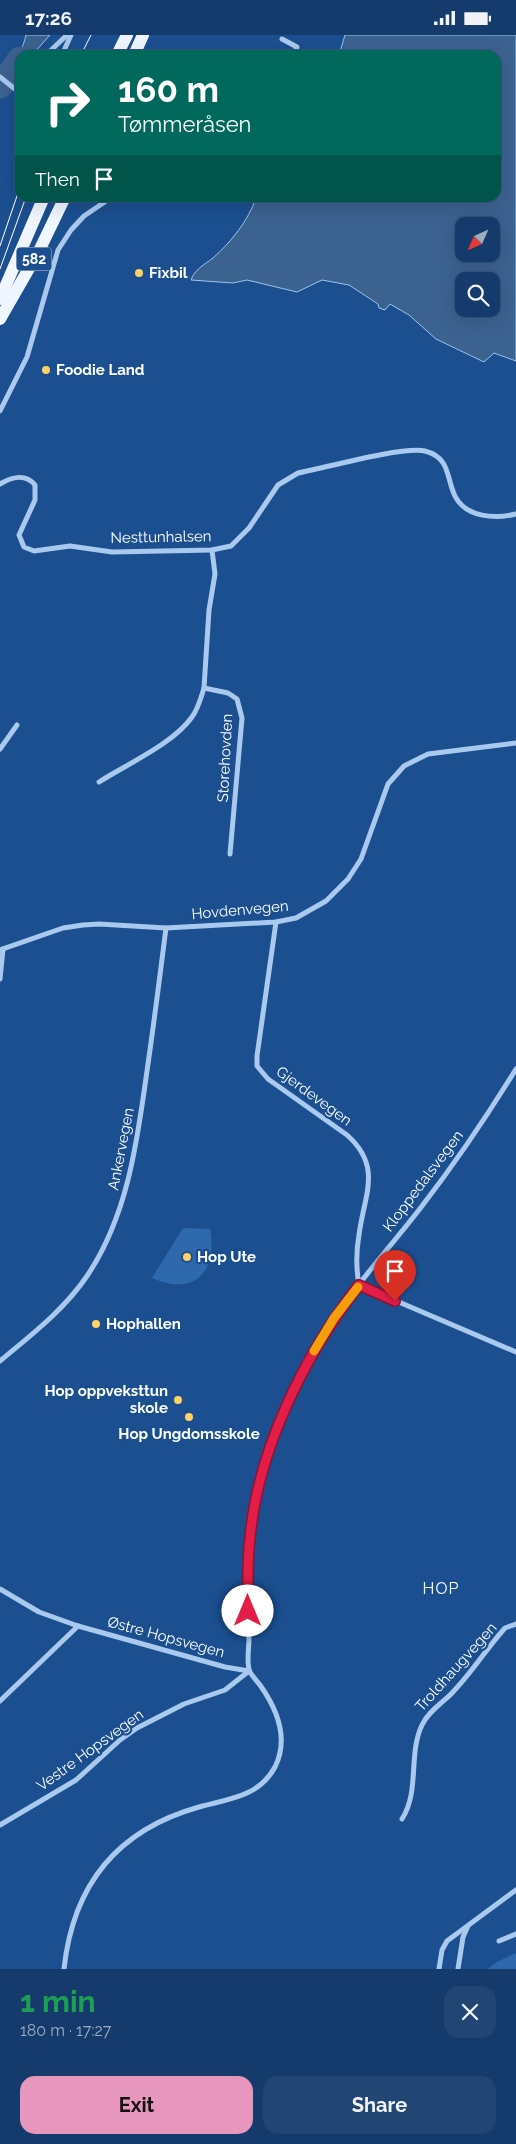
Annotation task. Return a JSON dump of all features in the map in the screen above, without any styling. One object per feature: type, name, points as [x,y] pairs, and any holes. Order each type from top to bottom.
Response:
[{"type":"main road","points":[[120,50],[127,35]]},
{"type":"main road","points":[[136,50],[143,35]]},
{"type":"main road","name":"582","points":[[0,299],[42,202]]},
{"type":"main road","name":"582","points":[[0,319],[39,251],[63,202]]},
{"type":"street","points":[[52,50],[69,35]]},
{"type":"street","points":[[64,50],[69,35]]},
{"type":"street","points":[[282,39],[297,47],[296,50]]},
{"type":"street","points":[[0,77],[15,89]]},
{"type":"street","points":[[0,411],[27,357],[58,250],[70,230],[84,216],[105,202]]},
{"type":"street","name":"Nesttunhalsen","points":[[0,484],[18,477],[25,477],[35,485],[35,500],[20,535],[20,542],[28,551],[70,547],[112,552],[212,550],[231,546],[239,540],[278,485],[298,473],[413,450],[435,456],[445,464],[455,496],[467,508],[486,516],[503,517],[516,514]]},
{"type":"street","name":"Storehovden","points":[[99,782],[170,738],[192,717],[204,688],[208,610],[215,574],[212,550]]},
{"type":"street","name":"Storehovden","points":[[204,688],[228,693],[237,699],[240,704],[242,718],[230,854]]},
{"type":"street","points":[[0,749],[17,725]]},
{"type":"street","name":"Hovdenvegen","points":[[1,949],[64,928],[99,923],[166,927],[276,922],[308,912],[338,892],[348,879],[361,859],[388,784],[404,766],[428,754],[516,743]]},
{"type":"street","name":"Gjerdevegen","points":[[276,922],[257,1065],[268,1079],[347,1135],[356,1143],[366,1158],[370,1176],[358,1242],[356,1267],[359,1285]]},
{"type":"street","name":"Ankervegen","points":[[0,1361],[50,1319],[71,1297],[96,1260],[123,1201],[136,1151],[166,927]]},
{"type":"street","points":[[0,979],[1,949]]},
{"type":"street","name":"Kloppedalsvegen","points":[[249,1671],[250,1537],[267,1459],[302,1373],[334,1318],[423,1205],[516,1069]]},
{"type":"street","points":[[359,1285],[516,1352]]},
{"type":"street","name":"Østre Hopsvegen","points":[[0,1589],[39,1612],[78,1626],[225,1667],[249,1671]]},
{"type":"street","name":"Troldhaugvegen","points":[[402,1819],[409,1805],[421,1725],[428,1715],[451,1694],[505,1628],[516,1624]]},
{"type":"street","points":[[0,1701],[78,1626]]},
{"type":"street","points":[[64,1969],[69,1936],[76,1913],[96,1875],[120,1847],[152,1827],[175,1816],[198,1807],[247,1794],[259,1785],[275,1766],[281,1735],[278,1718],[270,1701],[249,1671]]},
{"type":"street","name":"Vestre Hopsvegen","points":[[0,1825],[82,1775],[120,1740],[137,1728],[184,1704],[225,1690],[249,1671]]},
{"type":"street","points":[[439,1969],[442,1950],[448,1941],[516,1890]]},
{"type":"street","points":[[458,1969],[463,1937],[468,1926]]},
{"type":"street","points":[[499,1941],[516,1935]]},
{"type":"shaded area","points":[[26,35],[50,35],[36,50],[21,50]]},
{"type":"shaded area","points":[[345,35],[516,35],[516,361],[494,353],[484,362],[436,339],[409,315],[390,304],[385,310],[379,308],[378,304],[349,285],[322,280],[297,292],[247,280],[233,283],[191,280],[197,270],[226,245],[244,223],[255,202],[501,202],[501,50],[340,50]]},
{"type":"shaded area","points":[[15,58],[15,69],[7,63]]},
{"type":"shaded area","name":"Hop Ute","points":[[183,1228],[210,1229],[212,1244],[206,1268],[200,1277],[191,1282],[180,1284],[167,1283],[152,1278]]},
{"type":"shaded area","points":[[516,1953],[516,1969],[488,1969],[495,1963]]},
{"type":"waterway","points":[[0,86],[15,66]]},
{"type":"tram line","points":[[84,50],[91,35]]},
{"type":"tram line","points":[[0,246],[15,202]]},
{"type":"tram line","points":[[0,269],[24,202]]},
{"type":"slow traffic","points":[[314,1351],[334,1318],[358,1287]]},
{"type":"place","name":"Fixbil","points":[[139,273]]},
{"type":"place","name":"Foodie Land","points":[[46,370]]},
{"type":"place","name":"Hop Ute","points":[[187,1257]]},
{"type":"place","name":"Hophallen","points":[[96,1324]]},
{"type":"place","name":"Hop oppveksttun skole","points":[[178,1400]]},
{"type":"place","name":"Hop Ungdomsskole","points":[[189,1417]]},
{"type":"district","name":"HOP","points":[[441,1588]]},
{"type":"route","points":[[248,1611],[250,1537],[257,1495],[278,1428],[302,1373],[334,1318],[359,1285],[395,1301]]}]
